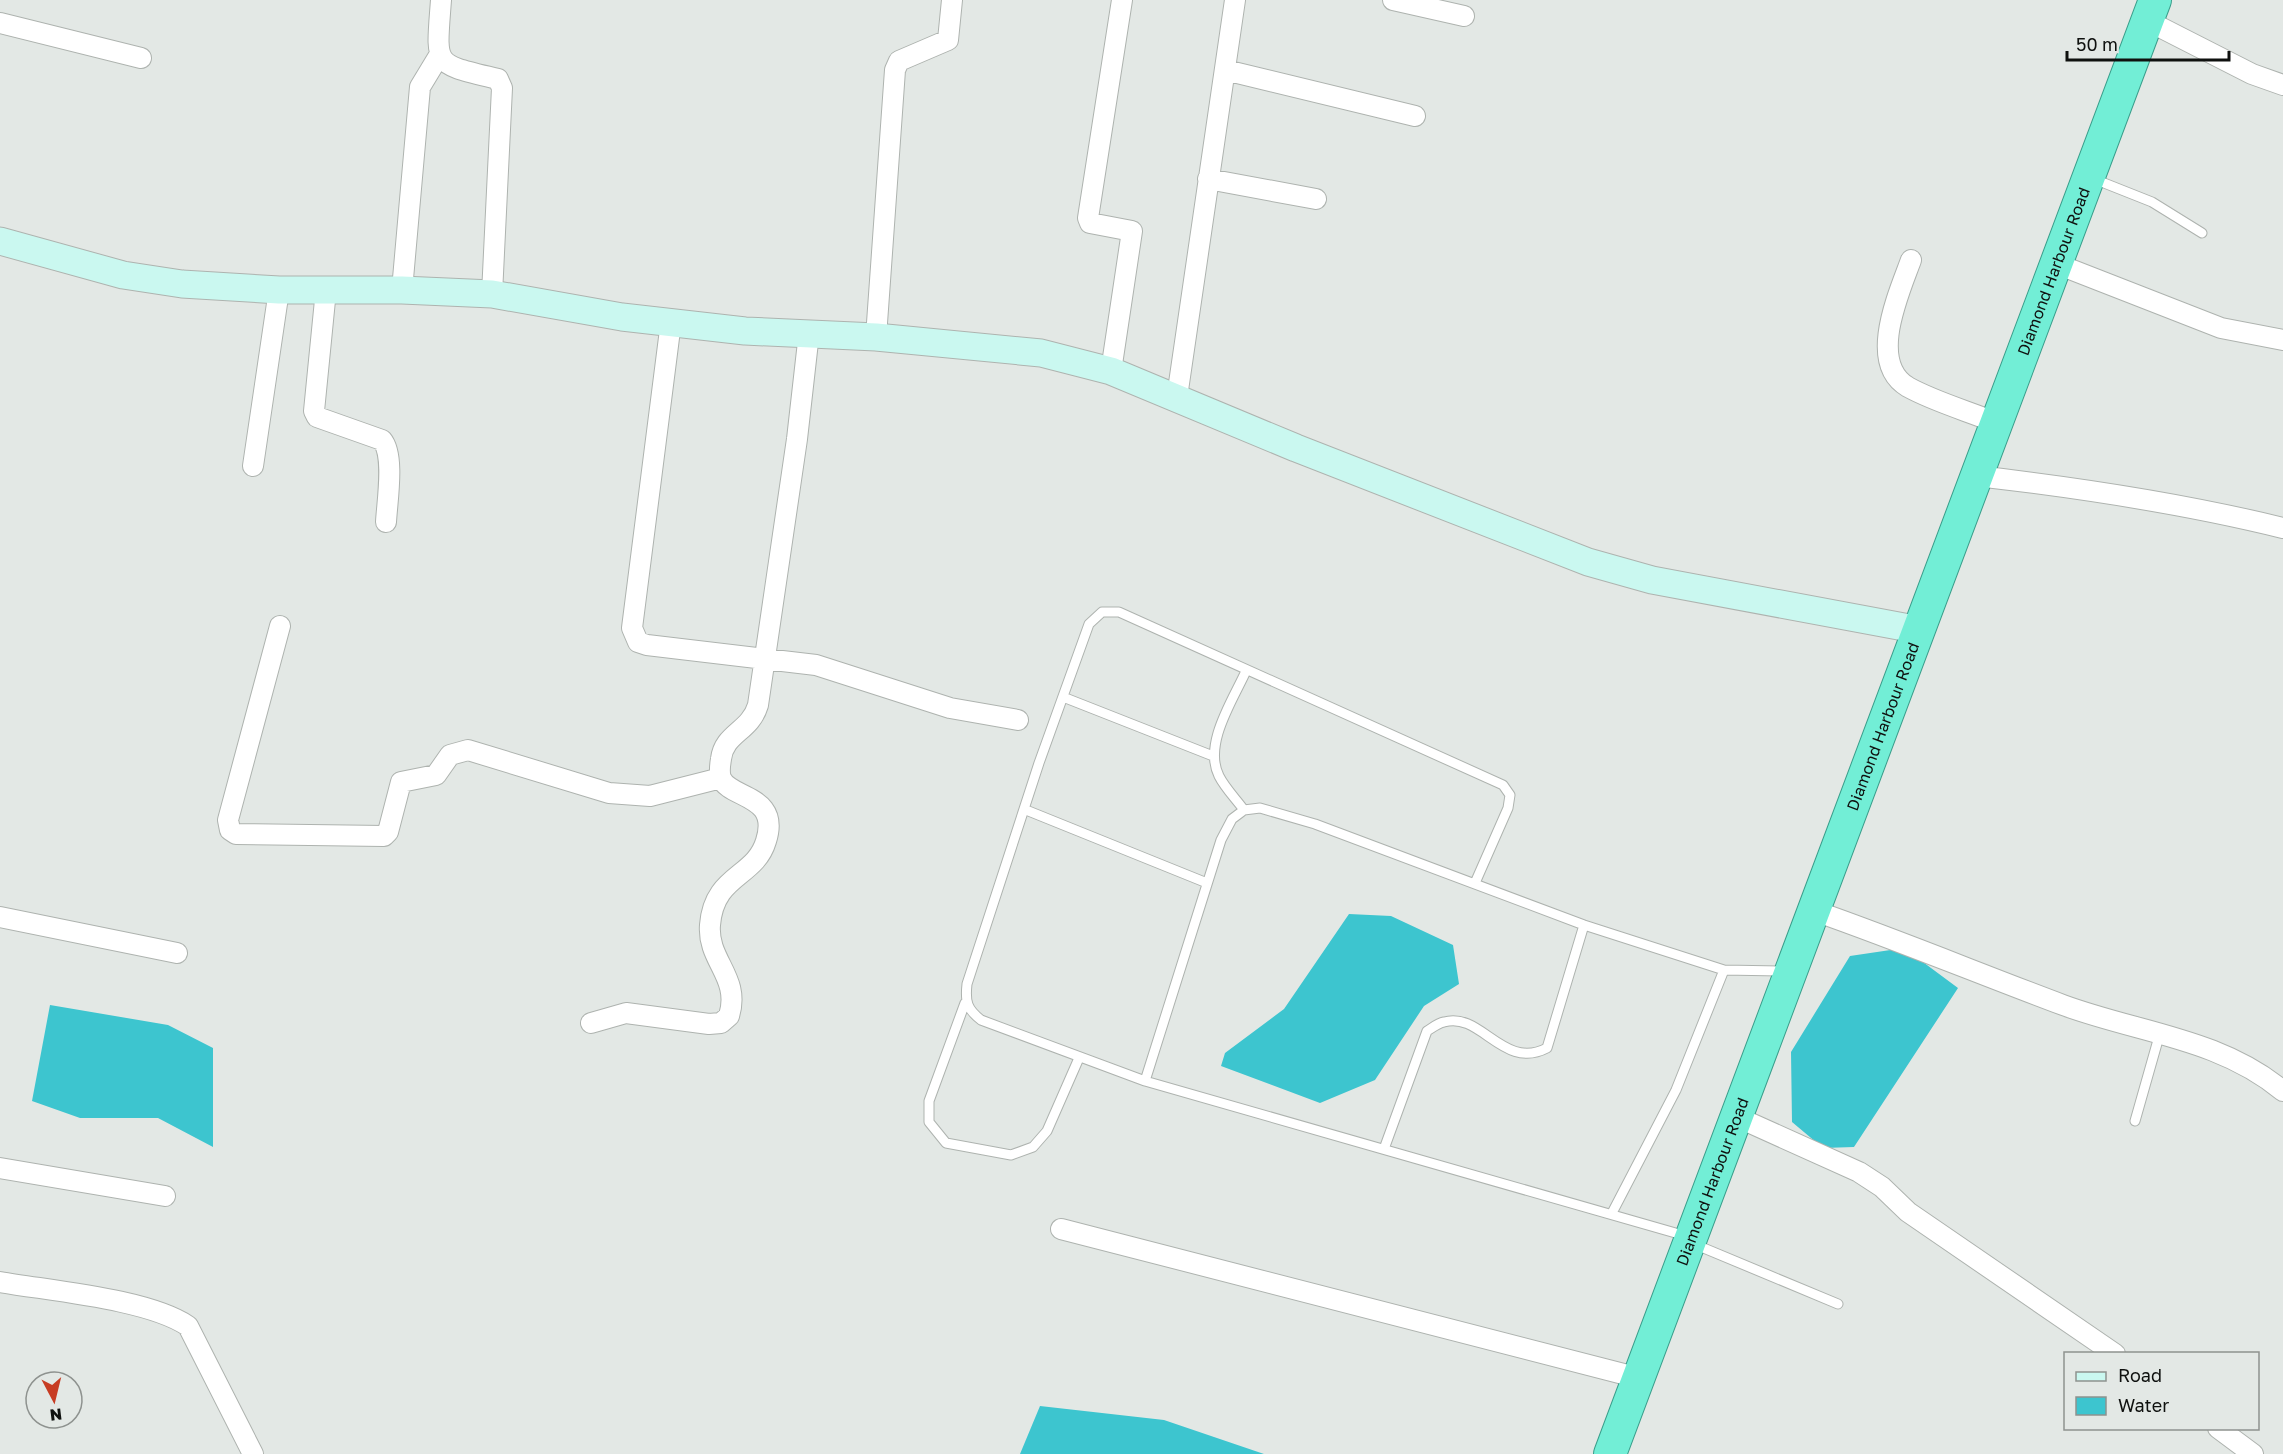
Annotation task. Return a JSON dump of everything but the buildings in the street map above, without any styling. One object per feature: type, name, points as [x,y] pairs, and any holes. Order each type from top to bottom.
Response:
[{"type":"highway","name":"Diamond Harbour Road","points":[[1610,1454],[2152,11]]},
{"type":"main road","points":[[0,241],[123,274],[182,284],[279,290],[402,290],[492,294],[622,317],[746,331],[876,337],[1041,353],[1111,371],[1296,448],[1588,562],[1664,582],[1920,630]]},
{"type":"street","points":[[441,0],[438,45],[440,54],[450,67],[498,80],[502,88],[492,294]]},
{"type":"street","points":[[876,337],[895,70],[899,61],[948,40],[952,0]]},
{"type":"street","points":[[1111,371],[1132,231],[1092,223],[1088,218],[1122,0]]},
{"type":"street","points":[[1177,398],[1235,0]]},
{"type":"street","points":[[1393,0],[1464,16]]},
{"type":"street","points":[[2152,11],[2252,74],[2283,86]]},
{"type":"street","points":[[0,23],[141,58]]},
{"type":"street","points":[[402,290],[420,87],[440,54]]},
{"type":"street","points":[[1225,70],[1415,116]]},
{"type":"street","points":[[1208,179],[1316,199]]},
{"type":"street","points":[[1911,260],[1892,315],[1887,349],[1893,373],[1906,386],[1997,423]]},
{"type":"street","points":[[2057,264],[2221,328],[2283,340]]},
{"type":"street","points":[[253,466],[279,290]]},
{"type":"street","points":[[326,290],[314,411],[317,417],[382,440],[386,445],[389,458],[386,522]]},
{"type":"street","points":[[671,322],[632,628],[638,642],[765,661],[816,665],[950,708],[1018,720]]},
{"type":"street","points":[[721,778],[721,758],[726,743],[751,723],[755,715],[797,439],[809,333]]},
{"type":"street","points":[[1977,476],[2169,502],[2283,528]]},
{"type":"street","points":[[280,626],[228,820],[228,827],[232,832],[384,836],[388,832],[399,783],[436,775],[450,755],[459,751],[479,752],[609,793],[637,796],[657,794],[721,778],[757,803],[765,812],[769,822],[766,842],[760,854],[720,890],[710,925],[714,950],[732,991],[729,1016],[721,1023],[709,1024],[626,1013],[591,1023]]},
{"type":"street","points":[[1815,911],[1938,955],[2066,1005],[2160,1033],[2241,1061],[2261,1072],[2283,1091]]},
{"type":"street","points":[[0,917],[177,953]]},
{"type":"street","points":[[1737,1117],[1860,1172],[1882,1187],[1908,1212],[2114,1352]]},
{"type":"street","points":[[0,1168],[165,1196]]},
{"type":"street","points":[[1061,1229],[1639,1378]]},
{"type":"street","points":[[0,1282],[144,1307],[188,1326],[254,1454]]},
{"type":"street","points":[[2221,1430],[2253,1454]]},
{"type":"lane","points":[[2089,177],[2152,202],[2202,233]]},
{"type":"lane","points":[[1079,1058],[1047,1131],[1033,1147],[1011,1155],[946,1143],[929,1122],[929,1101],[965,1003],[967,984],[1026,810],[1039,763],[1089,624],[1102,612],[1119,612],[1503,785],[1510,795],[1508,807],[1475,883]]},
{"type":"lane","points":[[1244,810],[1218,775],[1213,756],[1218,734],[1246,670]]},
{"type":"lane","points":[[1063,697],[1213,756]]},
{"type":"lane","points":[[1145,1081],[1221,840],[1232,819],[1244,810],[1260,808],[1315,824],[1584,925],[1724,970],[1791,971]]},
{"type":"lane","points":[[1026,810],[1207,883]]},
{"type":"lane","points":[[1384,1149],[1427,1031],[1444,1021],[1461,1022],[1517,1053],[1533,1055],[1547,1048],[1584,925]]},
{"type":"lane","points":[[1612,1214],[1676,1090],[1724,970]]},
{"type":"lane","points":[[965,1003],[981,1020],[1145,1081],[1612,1214],[1691,1240],[1838,1305]]},
{"type":"lane","points":[[2135,1122],[2160,1033]]},
{"type":"water","points":[[1349,914],[1391,916],[1453,945],[1459,984],[1424,1006],[1375,1080],[1320,1103],[1221,1066],[1225,1053],[1284,1009]]},
{"type":"water","points":[[1904,948],[1958,988],[1854,1147],[1823,1148],[1792,1122],[1791,1052],[1850,956]]},
{"type":"water","points":[[50,1005],[168,1025],[213,1048],[213,1147],[158,1118],[80,1118],[32,1101]]},
{"type":"water","points":[[1040,1406],[1164,1420],[1264,1454],[1020,1454]]}]
